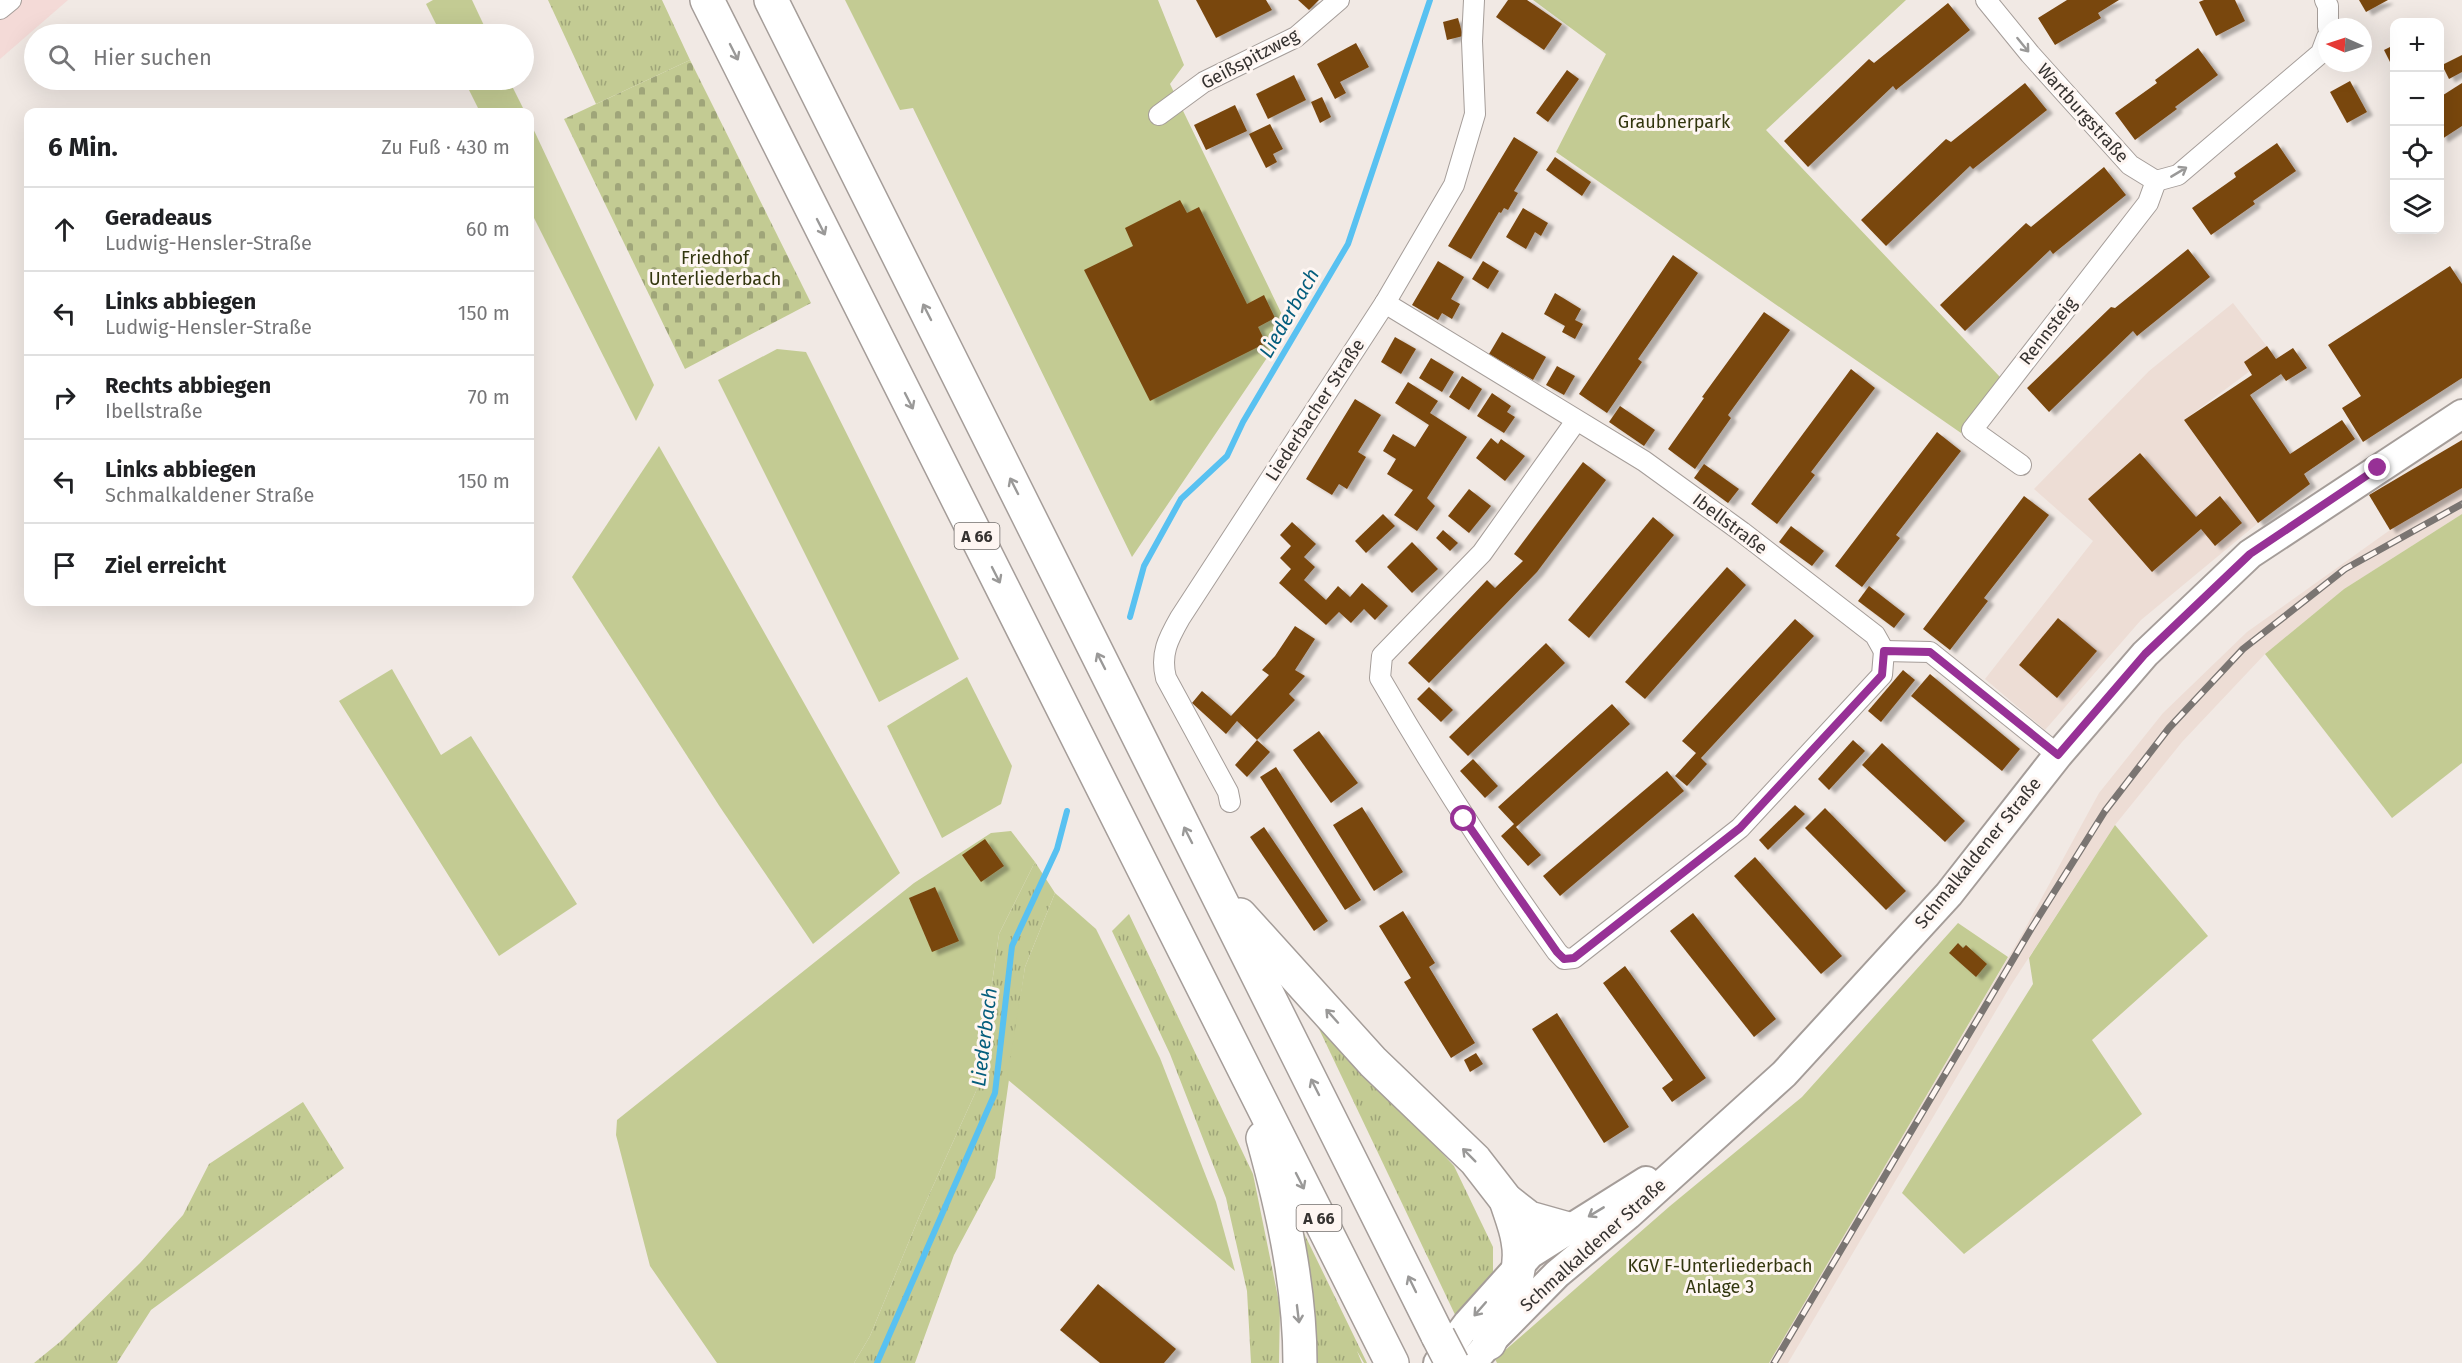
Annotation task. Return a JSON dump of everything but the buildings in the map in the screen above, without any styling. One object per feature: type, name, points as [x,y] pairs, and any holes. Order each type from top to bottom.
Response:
[{"type":"highway","name":"A 66","points":[[707,0],[1392,1363]]},
{"type":"highway","points":[[771,0],[1215,888],[1443,1354]]},
{"type":"highway","points":[[1215,888],[1373,1062],[1474,1160],[1506,1200],[1529,1218],[1568,1229]]},
{"type":"highway","points":[[1246,1072],[1277,1188],[1296,1302],[1300,1334],[1300,1363]]},
{"type":"highway","points":[[1480,1353],[1513,1291],[1519,1264],[1518,1242],[1506,1200]]},
{"type":"main road","name":"Schmalkaldener Straße","points":[[1480,1353],[1557,1274],[1628,1215],[1784,1074],[1949,894],[2058,755],[2145,654],[2250,554],[2462,414]]},
{"type":"main road","name":"Schmalkaldener Straße","points":[[1443,1354],[1519,1264],[1544,1243],[1700,1149]]},
{"type":"street","points":[[0,9],[11,0]]},
{"type":"street","name":"Geißspitzweg","points":[[1159,115],[1204,82],[1296,37],[1339,0]]},
{"type":"street","name":"Liederbacher Straße","points":[[1230,802],[1228,792],[1166,678],[1162,664],[1163,652],[1180,618],[1385,303],[1454,185],[1474,114],[1472,41],[1474,0]]},
{"type":"street","name":"Wartburgstraße","points":[[1986,0],[2030,54],[2130,165],[2156,181]]},
{"type":"street","points":[[2325,0],[2328,6],[2328,18]]},
{"type":"street","points":[[2156,181],[2178,174],[2318,55]]},
{"type":"street","name":"Rennsteig","points":[[2021,465],[1972,430],[2148,203],[2156,181]]},
{"type":"street","name":"Ibellstraße","points":[[1385,303],[1644,461],[1742,532],[1875,635],[1884,651]]},
{"type":"street","points":[[1576,421],[1482,553],[1382,656],[1380,678],[1464,819],[1509,886],[1564,959],[1574,958],[1740,828],[1882,675],[1884,651],[1930,652],[2058,755]]},
{"type":"shaded area","points":[[0,0],[68,0],[40,24],[24,24],[24,38],[0,59]]},
{"type":"shaded area","points":[[2233,303],[2273,354],[2184,420],[2258,523],[2141,620],[2045,730],[1985,679],[2093,541],[2034,489],[2149,371]]},
{"type":"shaded area","points":[[2462,488],[2462,514],[2344,589],[2265,654],[2182,742],[2115,825],[2011,985],[1788,1363],[1769,1363],[2021,936],[2099,793],[2163,713],[2247,632],[2390,530]]},
{"type":"green space","points":[[433,0],[472,0],[483,24],[436,24],[426,4]]},
{"type":"green space","points":[[548,0],[662,0],[690,60],[596,104]]},
{"type":"green space","points":[[845,0],[1158,0],[1184,65],[1170,84],[1288,327],[1132,557],[913,108],[900,110]]},
{"type":"green space","name":"Graubnerpark","points":[[1533,0],[1906,0],[1766,130],[2000,377],[1961,433],[1556,152],[1606,54]]},
{"type":"green space","name":"Friedhof Unterliederbach","points":[[690,60],[811,303],[685,369],[564,119]]},
{"type":"green space","points":[[469,90],[514,90],[523,108],[478,108]]},
{"type":"green space","points":[[534,130],[654,385],[636,421],[534,218]]},
{"type":"green space","points":[[777,349],[806,352],[959,659],[879,702],[718,380]]},
{"type":"green space","points":[[659,446],[900,873],[813,944],[720,807],[572,577]]},
{"type":"green space","points":[[2462,514],[2462,763],[2392,818],[2265,654],[2344,589]]},
{"type":"green space","points":[[392,669],[441,755],[471,736],[577,904],[499,956],[339,701]]},
{"type":"green space","points":[[967,677],[1012,766],[1001,804],[942,838],[887,726]]},
{"type":"green space","points":[[2115,825],[2208,936],[2092,1040],[2142,1114],[1964,1254],[1902,1193],[2033,984],[2029,958]]},
{"type":"green space","points":[[1011,831],[1035,862],[999,934],[977,1089],[919,1217],[870,1336],[854,1363],[717,1363],[650,1266],[616,1135],[617,1120],[914,883],[991,833]]},
{"type":"green space","points":[[1035,862],[1055,893],[1025,967],[995,1178],[954,1255],[915,1363],[854,1363],[870,1336],[919,1217],[977,1089],[999,934]]},
{"type":"green space","points":[[1055,893],[1096,929],[1160,1058],[1216,1202],[1235,1271],[1007,1079],[1025,967]]},
{"type":"green space","points":[[1129,914],[1253,1174],[1280,1307],[1279,1363],[1251,1363],[1247,1291],[1226,1198],[1170,1054],[1112,931]]},
{"type":"green space","name":"KGV F-Unterliederbach Anlage 3","points":[[1958,923],[2008,957],[1769,1363],[1497,1363],[1495,1359],[1670,1206],[1802,1097]]},
{"type":"green space","points":[[1310,1010],[1454,1166],[1493,1247],[1493,1278],[1459,1323]]},
{"type":"green space","points":[[303,1102],[344,1168],[151,1310],[117,1363],[34,1363],[61,1341],[140,1263],[183,1215],[209,1164]]},
{"type":"green space","points":[[1300,1225],[1367,1363],[1364,1363],[1357,1351],[1362,1363],[1306,1363]]},
{"type":"waterway","name":"Liederbach","points":[[1130,617],[1144,566],[1181,499],[1227,456],[1243,422],[1348,244],[1430,0]]},
{"type":"waterway","name":"Liederbach","points":[[877,1363],[995,1093],[1012,946],[1057,849],[1067,811]]},
{"type":"railway","points":[[1774,1363],[2031,929],[2105,811],[2169,728],[2243,649],[2345,569],[2462,504]]},
{"type":"route","points":[[1464,819],[1557,952],[1564,959],[1574,958],[1740,828],[1882,675],[1884,651],[1930,652],[2058,755],[2145,654],[2250,554],[2378,468]]}]
